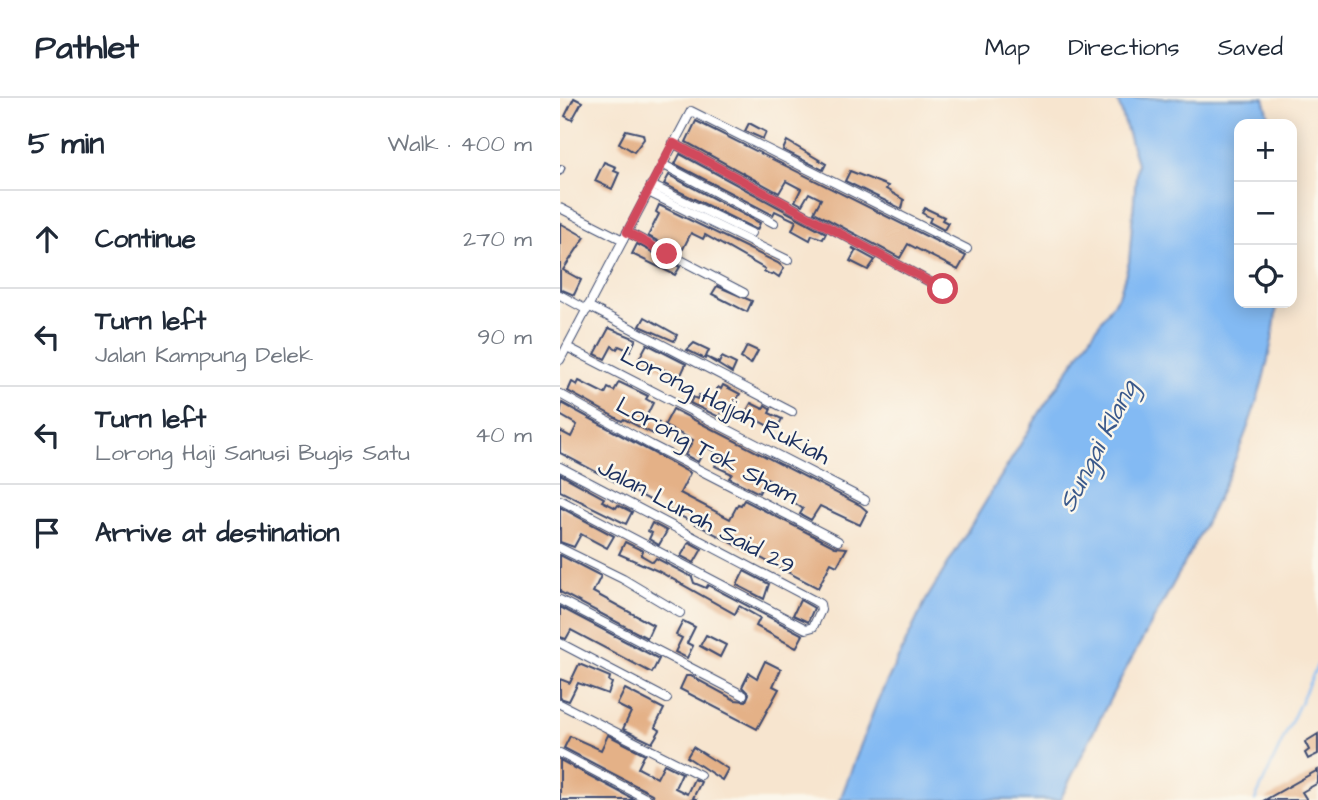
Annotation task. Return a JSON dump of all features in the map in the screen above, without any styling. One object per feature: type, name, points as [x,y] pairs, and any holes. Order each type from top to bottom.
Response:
[{"type":"street","points":[[560,360],[565,344],[587,308],[688,112],[693,112],[967,249]]},
{"type":"street","points":[[673,143],[943,289]]},
{"type":"street","points":[[662,164],[774,223]]},
{"type":"street","points":[[650,189],[751,233]]},
{"type":"street","points":[[650,189],[788,260]]},
{"type":"street","points":[[560,208],[623,240]]},
{"type":"street","points":[[627,232],[744,293]]},
{"type":"street","points":[[560,295],[792,412]]},
{"type":"street","name":"Lorong Hajjah Rukiah","points":[[565,344],[865,500]]},
{"type":"street","name":"Lorong Tok Sham","points":[[560,394],[651,445],[838,541]]},
{"type":"street","name":"Jalan Lurah Said 29","points":[[560,467],[820,604],[821,610],[813,627],[806,629],[560,500]]},
{"type":"street","points":[[560,548],[624,579],[680,614]]},
{"type":"street","points":[[560,600],[743,695]]},
{"type":"street","points":[[560,643],[667,698]]},
{"type":"street","points":[[560,704],[700,775]]},
{"type":"street","points":[[560,753],[649,800]]},
{"type":"water","name":"Sungai Klang","points":[[1117,98],[1264,98],[1270,119],[1234,119],[1234,308],[1276,308],[1270,353],[1257,402],[1218,498],[1112,695],[1060,800],[840,800],[877,702],[926,600],[1040,412],[1120,293],[1129,262],[1137,163]]},
{"type":"building","points":[[574,98],[582,102],[572,120],[565,116]]},
{"type":"building","points":[[696,121],[966,256],[958,270],[908,244],[900,258],[814,212],[821,199],[809,193],[802,205],[795,201],[801,189],[786,181],[779,193],[686,142]]},
{"type":"building","points":[[749,123],[766,132],[763,139],[745,131]]},
{"type":"building","points":[[626,130],[643,134],[644,139],[634,152],[619,143]]},
{"type":"building","points":[[787,141],[826,164],[823,170],[783,150]]},
{"type":"building","points":[[680,154],[826,233],[823,239],[812,235],[810,240],[792,230],[796,221],[775,211],[773,215],[675,164]]},
{"type":"building","points":[[604,162],[616,167],[614,171],[619,173],[612,189],[595,181]]},
{"type":"building","points":[[850,171],[888,186],[886,189],[904,200],[902,209],[845,181]]},
{"type":"building","points":[[669,175],[760,223],[757,230],[664,184]]},
{"type":"building","points":[[659,205],[784,268],[779,277],[773,273],[771,275],[705,235],[703,239],[691,233],[683,249],[667,241],[665,245],[648,236],[659,214],[656,212]]},
{"type":"building","points":[[925,208],[944,217],[942,220],[948,223],[944,230],[929,222],[931,218],[922,213]]},
{"type":"building","points":[[560,223],[585,237],[563,270],[581,280],[574,295],[560,289]]},
{"type":"building","points":[[637,244],[680,267],[675,275],[632,254]]},
{"type":"building","points":[[853,248],[875,260],[868,270],[850,261],[856,250]]},
{"type":"building","points":[[717,286],[752,301],[747,312],[712,294]]},
{"type":"building","points":[[645,317],[677,335],[674,341],[640,326]]},
{"type":"building","points":[[609,328],[636,339],[630,351],[612,346],[605,359],[595,354]]},
{"type":"building","points":[[694,343],[709,350],[705,359],[687,350]]},
{"type":"building","points":[[647,344],[686,364],[680,377],[639,359]]},
{"type":"building","points":[[747,346],[758,351],[751,364],[741,358]]},
{"type":"building","points":[[706,357],[719,363],[722,357],[736,364],[732,373]]},
{"type":"building","points":[[579,381],[605,394],[608,388],[614,391],[619,382],[648,396],[646,399],[653,403],[646,417],[659,423],[653,434],[624,419],[622,421],[568,391],[572,382],[577,385]]},
{"type":"building","points":[[723,385],[740,394],[733,406],[726,402],[719,417],[690,403],[693,397],[697,399],[699,395],[711,401],[718,387],[721,389]]},
{"type":"building","points":[[562,403],[690,473],[680,493],[730,519],[738,504],[741,505],[744,500],[835,547],[847,548],[837,566],[831,563],[818,588],[560,453],[560,431],[571,437],[577,425],[560,415]]},
{"type":"building","points":[[751,403],[763,409],[765,405],[771,409],[769,413],[782,419],[776,430],[745,414]]},
{"type":"building","points":[[673,409],[860,505],[867,511],[860,525],[820,506],[811,520],[800,514],[803,509],[792,501],[795,493],[767,478],[759,493],[729,478],[732,474],[715,466],[721,454],[706,447],[698,462],[685,455],[693,440],[664,426]]},
{"type":"building","points":[[560,474],[604,498],[602,501],[632,512],[626,524],[560,491]]},
{"type":"building","points":[[560,507],[614,536],[607,548],[581,534],[574,547],[560,542]]},
{"type":"building","points":[[652,523],[667,531],[659,545],[649,539],[652,533],[648,531]]},
{"type":"building","points":[[625,542],[643,551],[641,555],[653,562],[656,558],[692,577],[694,583],[706,588],[708,585],[803,635],[796,648],[756,626],[760,618],[739,606],[735,614],[658,571],[619,554]]},
{"type":"building","points":[[689,542],[702,549],[694,563],[681,556]]},
{"type":"building","points":[[560,555],[601,576],[593,592],[653,625],[647,638],[560,592]]},
{"type":"building","points":[[744,571],[769,584],[764,599],[737,585]]},
{"type":"building","points":[[800,600],[814,608],[808,622],[793,615]]},
{"type":"building","points":[[560,607],[659,659],[652,673],[571,630],[566,639],[560,637]]},
{"type":"building","points":[[683,621],[695,627],[687,643],[693,646],[687,658],[675,652],[682,638],[676,635]]},
{"type":"building","points":[[706,635],[726,645],[720,657],[700,646]]},
{"type":"building","points":[[765,661],[781,669],[773,686],[779,689],[757,729],[680,689],[686,676],[691,676],[735,700],[746,701],[749,694],[742,687],[749,673],[757,678]]},
{"type":"building","points":[[579,664],[610,677],[609,681],[612,683],[608,694],[578,683],[569,701],[560,698],[560,679],[570,683]]},
{"type":"building","points":[[625,689],[664,709],[655,727],[660,730],[652,743],[623,729],[631,712],[617,705]]},
{"type":"building","points":[[1318,734],[1318,754],[1308,759],[1305,753],[1309,750],[1305,742]]},
{"type":"building","points":[[608,735],[645,754],[638,768],[657,778],[664,764],[682,773],[675,788],[687,794],[694,779],[701,782],[693,798],[698,800],[655,800],[652,794],[564,748],[570,736],[601,750]]},
{"type":"building","points":[[693,747],[728,769],[722,780],[687,757]]},
{"type":"building","points":[[560,760],[635,800],[560,800]]},
{"type":"building","points":[[1318,770],[1318,783],[1302,792],[1307,800],[1265,800]]},
{"type":"waterway","points":[[1255,800],[1318,664]]},
{"type":"route","points":[[667,254],[627,232],[673,143],[943,289]]}]
